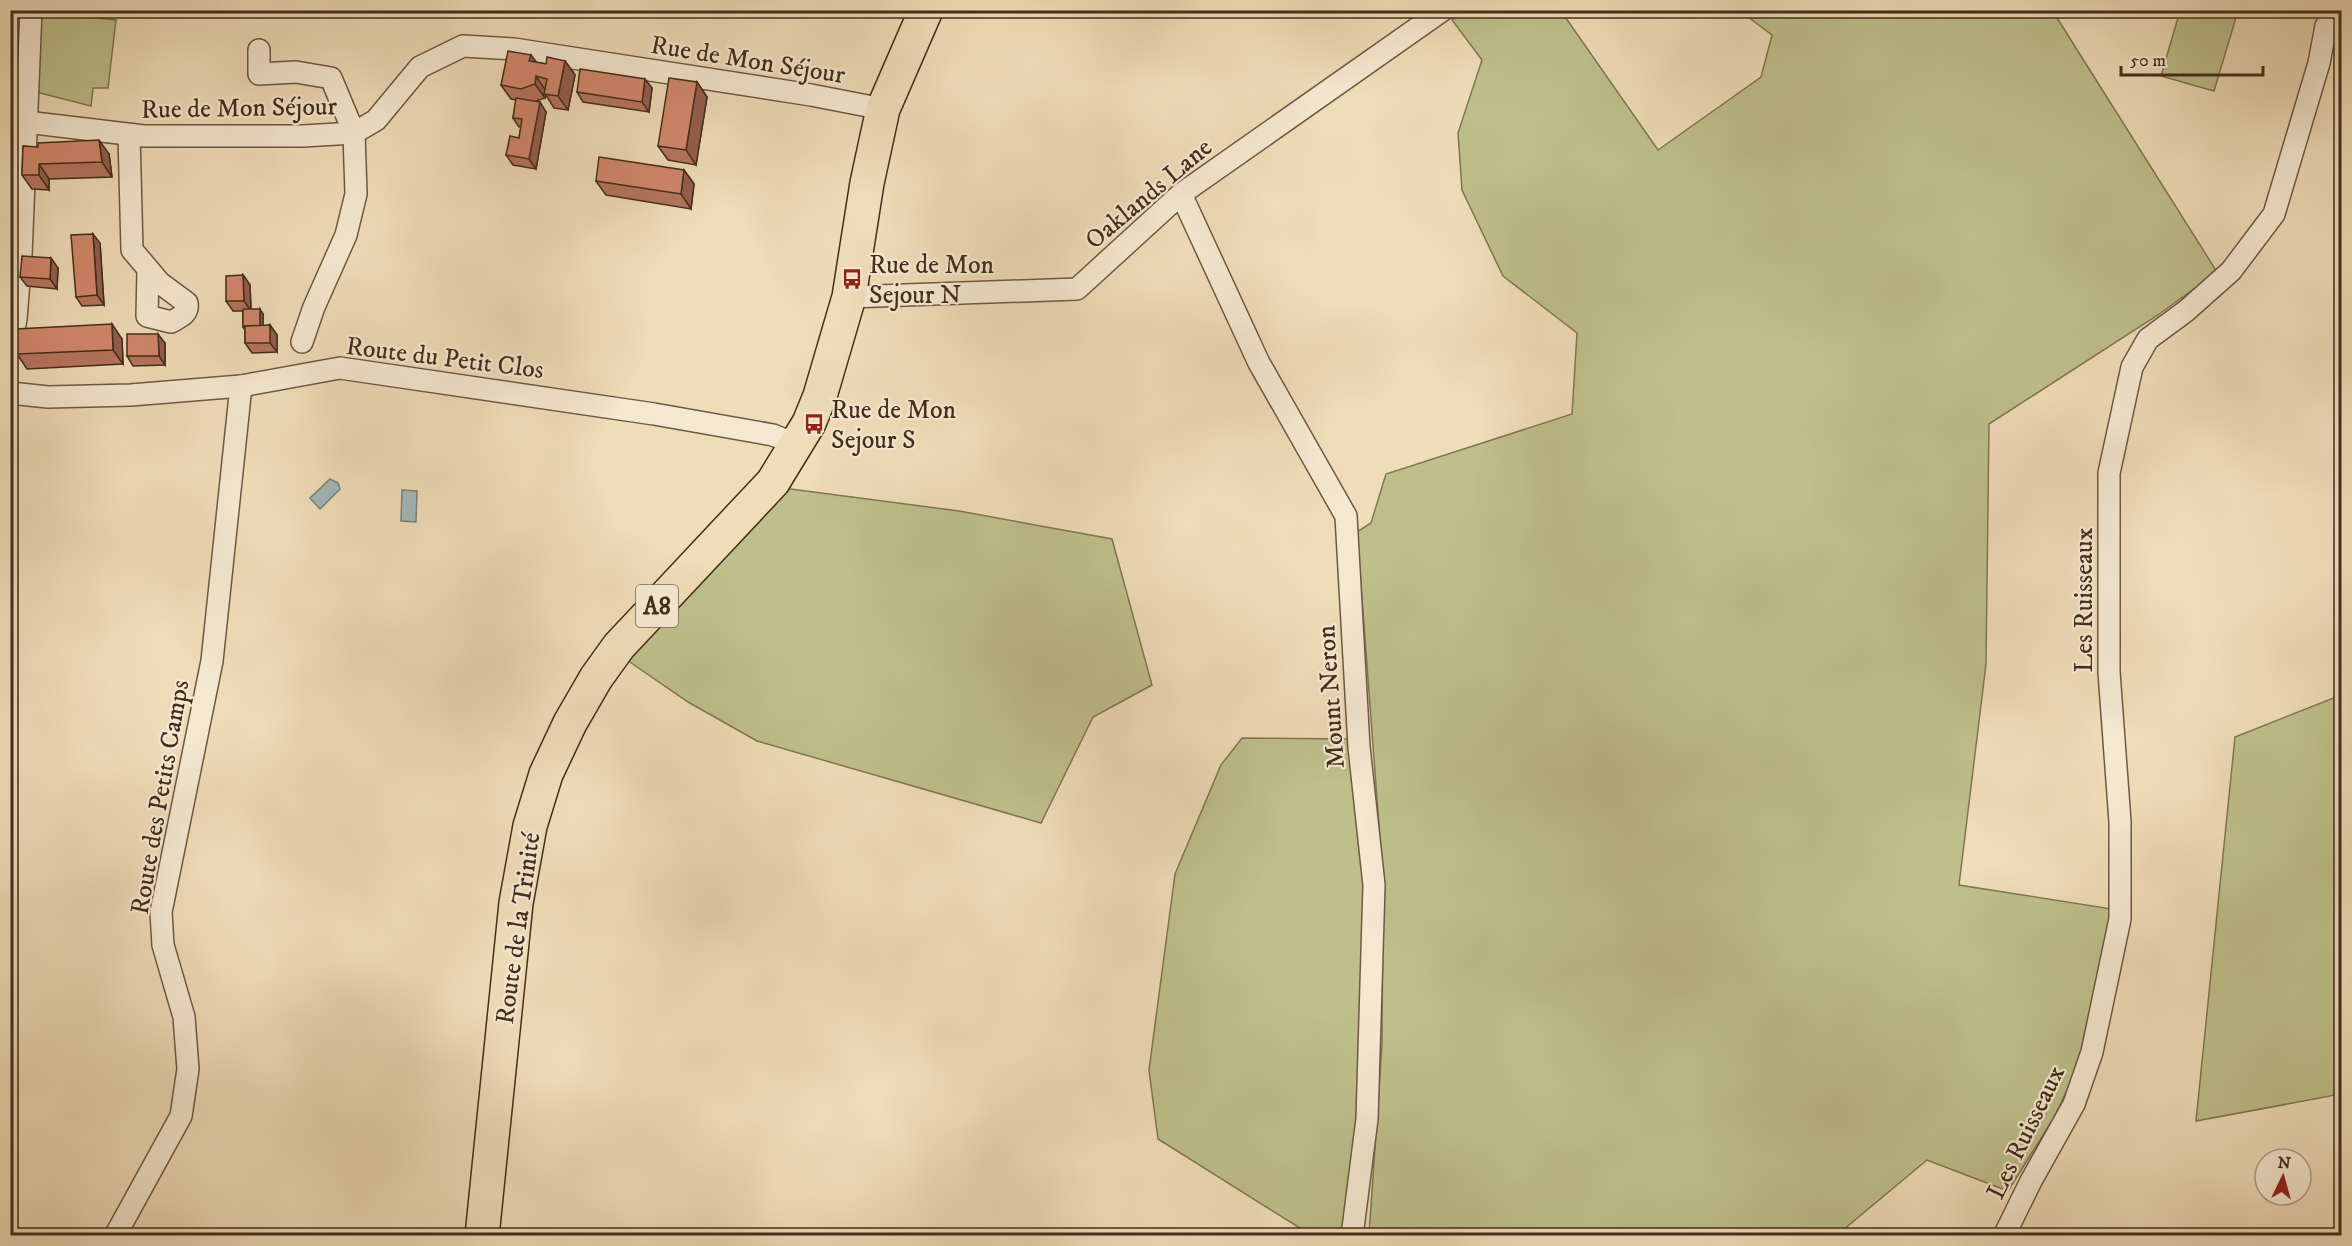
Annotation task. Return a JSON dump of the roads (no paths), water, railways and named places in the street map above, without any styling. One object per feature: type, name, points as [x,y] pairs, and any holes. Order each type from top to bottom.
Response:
[{"type":"main road","name":"Route de la Trinité","points":[[482,1236],[516,903],[530,826],[546,774],[590,687],[619,646],[773,482],[809,423],[820,396],[849,297],[867,183],[883,109],[926,10]]},
{"type":"street","points":[[10,350],[16,319],[21,255],[31,10]]},
{"type":"street","name":"Oaklands Lane","points":[[849,297],[1077,289],[1181,194],[1443,10]]},
{"type":"street","name":"Les Ruisseaux","points":[[2004,1236],[2031,1181],[2074,1104],[2092,1052],[2120,919],[2120,822],[2109,672],[2109,473],[2132,367],[2148,339],[2186,311],[2231,271],[2274,214],[2319,63],[2326,26],[2336,10]]},
{"type":"street","name":"Rue de Mon Séjour","points":[[26,122],[129,135],[199,137],[354,133],[376,120],[420,67],[463,46],[514,49],[811,95],[883,109]]},
{"type":"street","points":[[259,50],[259,74],[296,72],[331,78],[354,133],[356,194],[346,235],[314,308],[302,342]]},
{"type":"street","points":[[129,135],[132,250],[148,269]]},
{"type":"street","name":"Mount Neron","points":[[1181,194],[1259,363],[1346,516],[1359,747],[1374,885],[1366,1119],[1352,1236]]},
{"type":"street","name":"Route du Petit Clos","points":[[10,393],[48,397],[131,395],[241,386],[340,368],[665,416],[773,435],[797,445]]},
{"type":"street","name":"Route des Petits Camps","points":[[115,1236],[181,1116],[188,1069],[184,1017],[163,945],[160,912],[212,661],[241,386]]},
{"type":"water","points":[[330,479],[338,483],[340,489],[320,509],[310,498]]},
{"type":"water","points":[[402,490],[417,491],[416,522],[401,521]]},
{"type":"place","name":"Rue de Mon Sejour N","points":[[852,279]]},
{"type":"place","name":"Rue de Mon Sejour S","points":[[814,424]]}]
